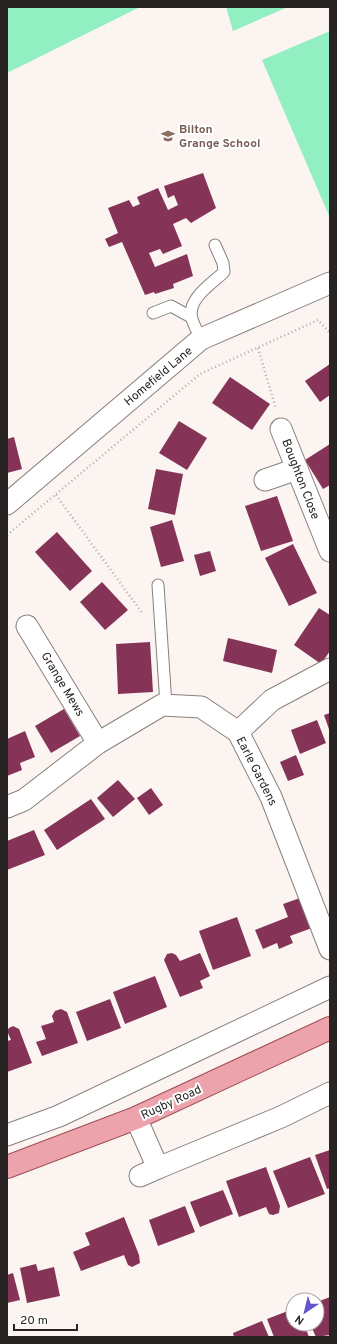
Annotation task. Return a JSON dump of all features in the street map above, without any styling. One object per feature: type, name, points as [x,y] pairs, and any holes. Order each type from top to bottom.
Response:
[{"type":"main road","name":"Rugby Road","points":[[7,1167],[136,1118],[330,1028]]},
{"type":"street","name":"Homefield Lane","points":[[7,504],[201,339],[330,283]]},
{"type":"street","name":"Boughton Close","points":[[281,429],[330,551]]},
{"type":"street","points":[[265,480],[297,469]]},
{"type":"street","name":"Grange Mews","points":[[27,626],[98,743]]},
{"type":"street","points":[[238,732],[272,700],[330,669]]},
{"type":"street","name":"Earle Gardens","points":[[7,807],[24,800],[98,743],[162,705],[201,707],[238,732],[271,797],[330,949]]},
{"type":"street","points":[[7,1134],[59,1116],[330,987]]},
{"type":"street","points":[[136,1118],[149,1172],[281,1117],[330,1093]]},
{"type":"lane","points":[[191,317],[194,304],[203,290],[224,272],[223,263],[215,245]]},
{"type":"lane","points":[[153,313],[171,306],[191,317],[201,339]]},
{"type":"lane","points":[[158,585],[166,705]]},
{"type":"path","points":[[7,535],[200,374],[318,320],[330,332]]},
{"type":"path","points":[[258,348],[281,429]]},
{"type":"path","points":[[56,495],[162,640]]},
{"type":"green space","points":[[7,7],[140,7],[7,73]]},
{"type":"green space","points":[[226,7],[288,7],[233,31]]},
{"type":"green space","points":[[330,31],[330,218],[262,60]]},
{"type":"building","points":[[203,173],[216,208],[191,223],[186,218],[173,224],[182,246],[163,254],[160,249],[149,253],[155,267],[187,254],[193,276],[173,284],[174,288],[155,294],[154,292],[145,295],[122,242],[109,247],[105,239],[118,233],[108,208],[129,200],[133,207],[140,204],[137,197],[158,188],[168,210],[178,205],[174,195],[168,198],[164,186]]},
{"type":"building","points":[[330,364],[330,395],[320,402],[305,381]]},
{"type":"building","points":[[230,377],[270,404],[252,430],[212,403]]},
{"type":"building","points":[[179,421],[207,438],[187,470],[159,453]]},
{"type":"building","points":[[14,437],[22,469],[7,473],[7,439]]},
{"type":"building","points":[[330,444],[330,485],[323,489],[305,460]]},
{"type":"building","points":[[156,469],[183,474],[175,515],[148,509]]},
{"type":"building","points":[[277,496],[293,541],[261,551],[245,506]]},
{"type":"building","points":[[172,520],[184,561],[161,567],[150,527]]},
{"type":"building","points":[[57,532],[92,571],[70,591],[35,552]]},
{"type":"building","points":[[293,544],[317,593],[289,606],[265,558]]},
{"type":"building","points":[[210,551],[216,571],[200,576],[194,555]]},
{"type":"building","points":[[102,582],[128,610],[105,630],[80,602]]},
{"type":"building","points":[[319,608],[330,615],[330,651],[321,664],[294,645]]},
{"type":"building","points":[[228,638],[277,650],[272,673],[223,661]]},
{"type":"building","points":[[150,642],[153,692],[118,694],[116,644]]},
{"type":"building","points":[[64,709],[80,736],[51,753],[35,726]]},
{"type":"building","points":[[330,713],[330,732],[324,715]]},
{"type":"building","points":[[317,720],[326,743],[300,754],[291,730]]},
{"type":"building","points":[[25,731],[35,757],[20,763],[22,770],[7,776],[7,739]]},
{"type":"building","points":[[296,755],[304,775],[288,781],[280,762]]},
{"type":"building","points":[[118,780],[135,799],[113,817],[97,798]]},
{"type":"building","points":[[151,788],[163,805],[149,815],[137,798]]},
{"type":"building","points":[[91,799],[105,819],[57,850],[44,830]]},
{"type":"building","points":[[34,830],[45,855],[7,870],[7,841]]},
{"type":"building","points":[[300,898],[312,928],[290,936],[293,943],[279,949],[277,943],[263,949],[255,930],[288,917],[283,904]]},
{"type":"building","points":[[237,917],[251,956],[213,970],[199,931]]},
{"type":"building","points":[[172,953],[176,955],[180,961],[200,953],[210,976],[200,981],[203,988],[180,997],[164,960],[167,954]]},
{"type":"building","points":[[155,976],[167,1007],[125,1024],[113,992]]},
{"type":"building","points":[[110,999],[121,1028],[87,1041],[76,1012]]},
{"type":"building","points":[[61,1009],[67,1012],[78,1043],[42,1056],[36,1042],[46,1039],[41,1026],[54,1022],[52,1016],[55,1011]]},
{"type":"building","points":[[13,1026],[19,1029],[32,1063],[7,1072],[7,1041],[11,1040],[7,1031]]},
{"type":"building","points":[[330,1150],[330,1188],[327,1189],[315,1155]]},
{"type":"building","points":[[310,1157],[325,1194],[288,1208],[273,1171]]},
{"type":"building","points":[[266,1167],[280,1206],[279,1213],[273,1215],[269,1214],[266,1207],[239,1217],[226,1181]]},
{"type":"building","points":[[223,1190],[233,1214],[200,1227],[190,1202]]},
{"type":"building","points":[[185,1206],[195,1232],[158,1246],[149,1220]]},
{"type":"building","points":[[124,1217],[139,1255],[140,1263],[132,1267],[128,1265],[124,1255],[81,1271],[73,1252],[90,1245],[85,1233]]},
{"type":"building","points":[[36,1264],[38,1271],[54,1267],[60,1296],[27,1303],[20,1268]]},
{"type":"building","points":[[13,1273],[20,1300],[7,1303],[7,1275]]},
{"type":"building","points":[[330,1297],[330,1335],[316,1337],[314,1332],[325,1332],[325,1299]]},
{"type":"building","points":[[285,1312],[285,1332],[307,1332],[309,1337],[274,1337],[267,1319]]},
{"type":"building","points":[[262,1321],[269,1337],[234,1337],[233,1333]]},
{"type":"place","name":"Bilton Grange School","points":[[168,136]]}]
